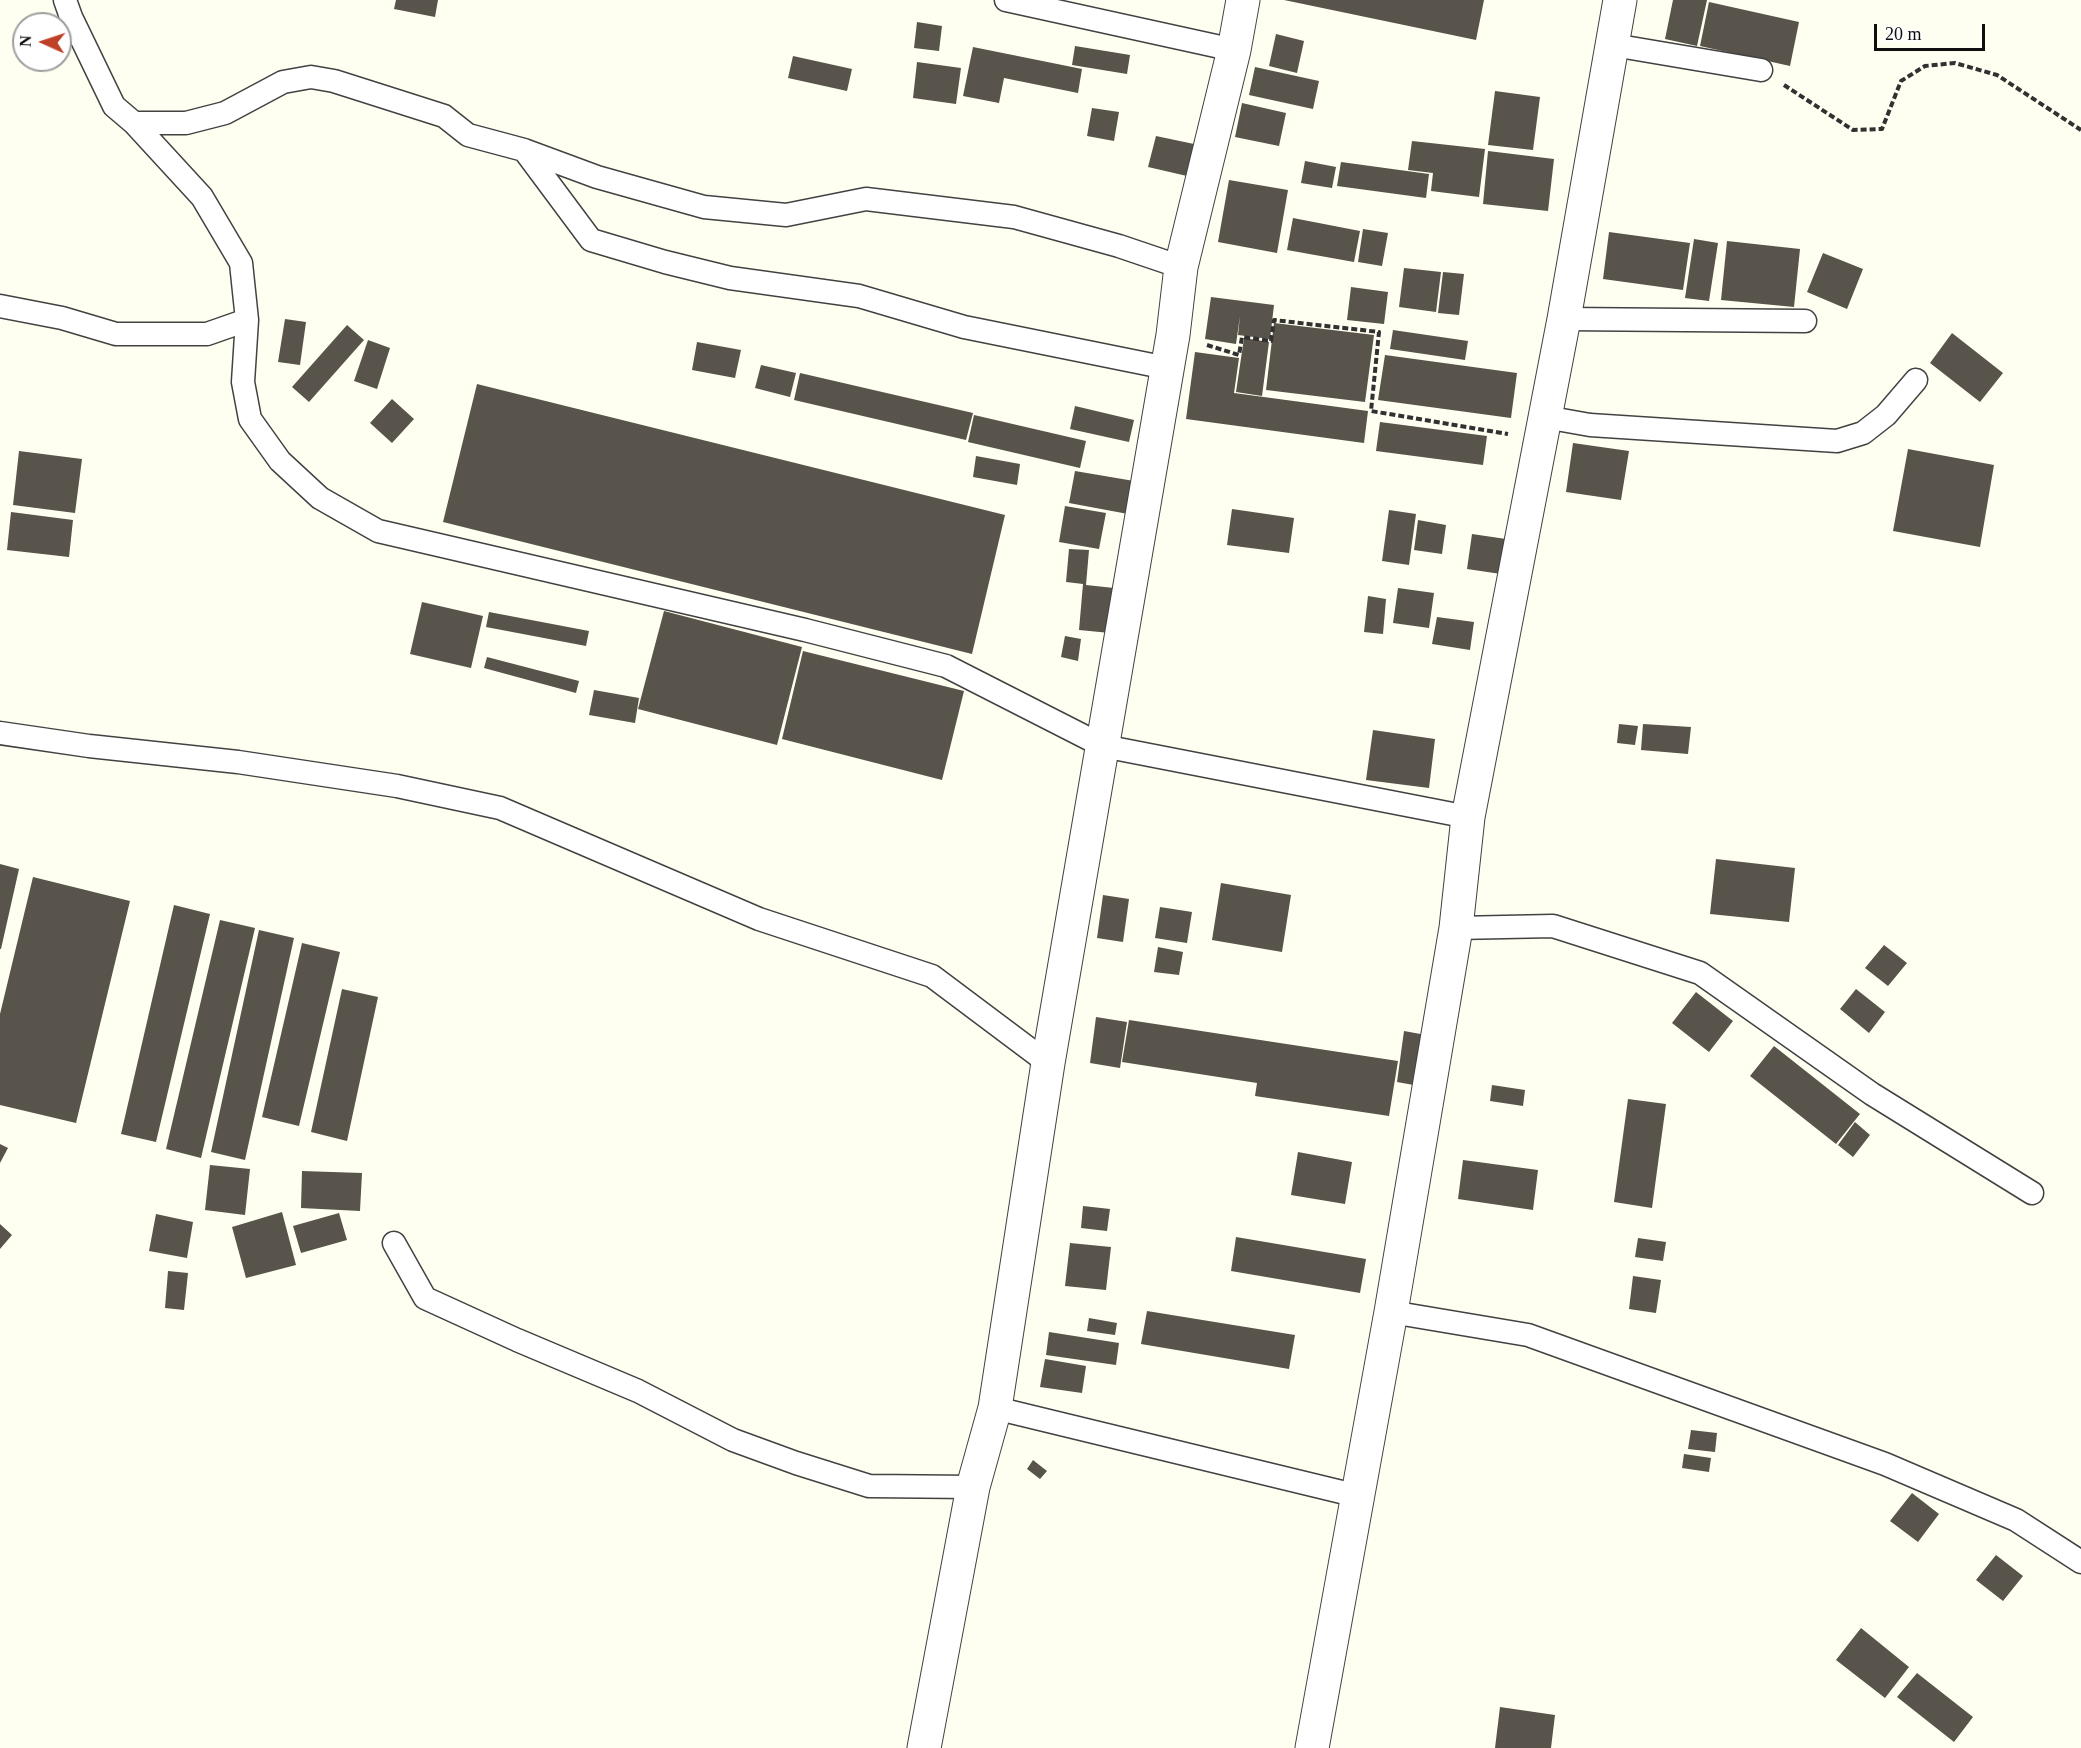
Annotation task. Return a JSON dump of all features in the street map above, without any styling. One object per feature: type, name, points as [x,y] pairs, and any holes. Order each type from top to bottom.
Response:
[{"type":"street","points":[[924,1748],[974,1487],[995,1407],[1048,1063],[1173,335],[1181,267],[1234,50],[1242,0]]},
{"type":"street","points":[[1312,1748],[1391,1312],[1456,928],[1468,817],[1564,319],[1620,0]]},
{"type":"lane","points":[[65,0],[114,105],[134,123],[202,197],[241,263],[247,320],[243,382],[250,419],[280,461],[320,498],[378,531],[805,630],[946,666],[1103,746],[1468,817]]},
{"type":"lane","points":[[1006,0],[1234,50]]},
{"type":"lane","points":[[1612,45],[1761,70]]},
{"type":"lane","points":[[134,123],[186,123],[225,112],[283,82],[311,77],[334,81],[444,116],[468,135],[524,150],[597,177],[704,207],[786,215],[866,199],[1014,217],[1119,246],[1181,267]]},
{"type":"lane","points":[[524,150],[591,240],[730,278],[859,296],[964,327],[1167,368]]},
{"type":"lane","points":[[0,306],[62,318],[116,334],[207,334],[247,320]]},
{"type":"lane","points":[[1564,319],[1805,321]]},
{"type":"lane","points":[[1543,428],[1590,425],[1837,441],[1863,433],[1886,415],[1916,380]]},
{"type":"lane","points":[[0,733],[89,746],[238,762],[397,786],[500,808],[759,919],[932,976],[1048,1063]]},
{"type":"lane","points":[[1456,928],[1553,926],[1700,973],[1872,1094],[2032,1193]]},
{"type":"lane","points":[[394,1243],[425,1298],[638,1391],[733,1440],[869,1486],[974,1487]]},
{"type":"lane","points":[[1391,1312],[1528,1335],[1863,1456],[2016,1520],[2081,1562]]},
{"type":"lane","points":[[995,1407],[1358,1496]]},
{"type":"path","points":[[1761,70],[1853,130],[1882,129],[1901,81],[1925,66],[1955,63],[1997,75],[2081,130]]},
{"type":"path","points":[[1173,335],[1239,355],[1242,337],[1271,340],[1274,320],[1379,332],[1371,411],[1543,428]]},
{"type":"building","points":[[396,0],[438,0],[435,17],[394,9]]},
{"type":"building","points":[[1284,0],[1484,0],[1476,40]]},
{"type":"building","points":[[1673,0],[1707,0],[1697,46],[1665,39]]},
{"type":"building","points":[[1709,2],[1799,22],[1790,66],[1700,46]]},
{"type":"building","points":[[917,22],[942,26],[939,51],[914,48]]},
{"type":"building","points":[[1276,34],[1304,41],[1297,73],[1269,66]]},
{"type":"building","points":[[1075,46],[1130,55],[1127,74],[1072,65]]},
{"type":"building","points":[[973,47],[1082,69],[1078,93],[1004,78],[999,103],[963,96]]},
{"type":"building","points":[[793,56],[852,69],[847,91],[788,78]]},
{"type":"building","points":[[917,62],[961,68],[956,104],[913,98]]},
{"type":"building","points":[[1255,67],[1319,81],[1313,109],[1249,95]]},
{"type":"building","points":[[1495,91],[1540,97],[1533,150],[1488,145]]},
{"type":"building","points":[[1242,103],[1286,113],[1279,146],[1235,137]]},
{"type":"building","points":[[1092,108],[1119,112],[1114,141],[1087,136]]},
{"type":"building","points":[[1156,136],[1194,144],[1187,176],[1148,167]]},
{"type":"building","points":[[1412,141],[1485,149],[1479,197],[1431,191],[1433,173],[1408,170]]},
{"type":"building","points":[[1488,151],[1554,159],[1548,211],[1483,204]]},
{"type":"building","points":[[1305,161],[1336,167],[1332,188],[1301,183]]},
{"type":"building","points":[[1341,162],[1429,174],[1426,198],[1337,186]]},
{"type":"building","points":[[1229,180],[1288,190],[1277,253],[1218,242]]},
{"type":"building","points":[[1293,218],[1360,231],[1354,262],[1287,250]]},
{"type":"building","points":[[1363,229],[1388,233],[1382,266],[1358,262]]},
{"type":"building","points":[[1609,232],[1690,243],[1683,290],[1603,279]]},
{"type":"building","points":[[1694,239],[1718,243],[1709,301],[1685,298]]},
{"type":"building","points":[[1727,241],[1800,249],[1794,307],[1721,300]]},
{"type":"building","points":[[1823,253],[1863,269],[1847,309],[1807,292]]},
{"type":"building","points":[[1404,268],[1441,272],[1436,312],[1399,307]]},
{"type":"building","points":[[1443,272],[1464,274],[1459,315],[1438,313]]},
{"type":"building","points":[[1351,287],[1388,292],[1384,324],[1347,320]]},
{"type":"building","points":[[1211,297],[1274,305],[1270,339],[1238,335],[1240,316],[1236,344],[1205,339]]},
{"type":"building","points":[[285,319],[306,322],[300,365],[278,362]]},
{"type":"building","points":[[1274,323],[1374,335],[1365,402],[1266,390]]},
{"type":"building","points":[[347,325],[364,340],[309,402],[292,387]]},
{"type":"building","points":[[1393,330],[1468,341],[1465,360],[1390,349]]},
{"type":"building","points":[[1952,333],[2003,373],[1980,402],[1930,363]]},
{"type":"building","points":[[1244,338],[1269,342],[1262,396],[1236,392]]},
{"type":"building","points":[[368,340],[390,348],[377,389],[354,381]]},
{"type":"building","points":[[697,342],[741,350],[735,378],[692,370]]},
{"type":"building","points":[[1195,352],[1239,358],[1234,393],[1368,411],[1364,443],[1186,419]]},
{"type":"building","points":[[1385,355],[1517,373],[1511,418],[1378,400]]},
{"type":"building","points":[[761,365],[796,373],[790,397],[755,388]]},
{"type":"building","points":[[800,373],[973,413],[966,440],[794,400]]},
{"type":"building","points":[[477,384],[1005,515],[972,654],[443,522]]},
{"type":"building","points":[[392,399],[414,419],[392,443],[370,423]]},
{"type":"building","points":[[1075,406],[1134,420],[1129,442],[1070,429]]},
{"type":"building","points":[[974,415],[1086,441],[1080,468],[968,442]]},
{"type":"building","points":[[1380,422],[1487,436],[1483,465],[1376,451]]},
{"type":"building","points":[[1573,443],[1629,451],[1621,500],[1566,492]]},
{"type":"building","points":[[1908,449],[1994,465],[1980,547],[1893,531]]},
{"type":"building","points":[[19,451],[82,459],[75,513],[13,505]]},
{"type":"building","points":[[976,456],[1020,464],[1017,485],[973,477]]},
{"type":"building","points":[[1075,471],[1134,481],[1128,514],[1069,503]]},
{"type":"building","points":[[1065,506],[1106,513],[1099,549],[1059,542]]},
{"type":"building","points":[[1232,509],[1294,518],[1289,553],[1227,545]]},
{"type":"building","points":[[1389,510],[1416,514],[1409,565],[1382,561]]},
{"type":"building","points":[[11,512],[73,520],[69,557],[7,550]]},
{"type":"building","points":[[1418,520],[1446,525],[1442,554],[1414,550]]},
{"type":"building","points":[[1472,534],[1506,539],[1501,574],[1467,569]]},
{"type":"building","points":[[1069,549],[1089,550],[1086,585],[1114,588],[1110,633],[1079,630],[1083,584],[1066,582]]},
{"type":"building","points":[[1398,588],[1434,593],[1429,628],[1393,623]]},
{"type":"building","points":[[1368,596],[1386,599],[1383,634],[1364,632]]},
{"type":"building","points":[[422,602],[483,616],[471,668],[410,654]]},
{"type":"building","points":[[664,611],[802,647],[777,745],[638,709]]},
{"type":"building","points":[[489,612],[589,631],[586,646],[486,627]]},
{"type":"building","points":[[1437,617],[1474,622],[1470,650],[1432,644]]},
{"type":"building","points":[[1065,636],[1081,639],[1078,661],[1061,657]]},
{"type":"building","points":[[803,651],[964,691],[942,780],[782,739]]},
{"type":"building","points":[[487,657],[579,681],[576,693],[484,668]]},
{"type":"building","points":[[594,690],[639,698],[635,723],[589,715]]},
{"type":"building","points":[[1619,724],[1638,726],[1635,745],[1617,743]]},
{"type":"building","points":[[1643,724],[1691,727],[1688,754],[1641,750]]},
{"type":"building","points":[[1373,730],[1435,739],[1429,788],[1366,780]]},
{"type":"building","points":[[1716,859],[1795,868],[1789,922],[1710,914]]},
{"type":"building","points":[[0,864],[19,869],[1,949],[0,949]]},
{"type":"building","points":[[33,877],[130,901],[76,1123],[0,1105],[0,1014]]},
{"type":"building","points":[[1221,883],[1291,895],[1282,952],[1212,940]]},
{"type":"building","points":[[1103,895],[1129,899],[1123,942],[1097,938]]},
{"type":"building","points":[[174,905],[210,914],[156,1142],[121,1134]]},
{"type":"building","points":[[1160,907],[1192,912],[1187,943],[1155,938]]},
{"type":"building","points":[[220,920],[255,928],[201,1158],[166,1149]]},
{"type":"building","points":[[259,930],[294,938],[245,1160],[211,1152]]},
{"type":"building","points":[[302,943],[340,952],[299,1126],[262,1117]]},
{"type":"building","points":[[1884,945],[1907,963],[1888,986],[1865,968]]},
{"type":"building","points":[[1158,947],[1183,952],[1179,975],[1154,972]]},
{"type":"building","points":[[342,989],[378,997],[347,1141],[311,1132]]},
{"type":"building","points":[[1856,989],[1885,1012],[1869,1033],[1840,1009]]},
{"type":"building","points":[[1696,992],[1733,1021],[1709,1052],[1672,1023]]},
{"type":"building","points":[[1096,1017],[1127,1022],[1120,1068],[1090,1063]]},
{"type":"building","points":[[1129,1020],[1398,1061],[1389,1116],[1255,1096],[1257,1083],[1122,1062]]},
{"type":"building","points":[[1404,1031],[1426,1035],[1419,1086],[1397,1082]]},
{"type":"building","points":[[1774,1046],[1860,1114],[1836,1144],[1750,1076]]},
{"type":"building","points":[[1492,1085],[1525,1090],[1523,1106],[1490,1101]]},
{"type":"building","points":[[1628,1099],[1666,1104],[1652,1208],[1614,1202]]},
{"type":"building","points":[[1855,1122],[1870,1135],[1853,1157],[1838,1145]]},
{"type":"building","points":[[0,1144],[8,1148],[0,1163]]},
{"type":"building","points":[[1298,1152],[1352,1162],[1345,1204],[1291,1195]]},
{"type":"building","points":[[1463,1160],[1538,1170],[1533,1210],[1458,1199]]},
{"type":"building","points":[[210,1165],[250,1169],[245,1215],[205,1210]]},
{"type":"building","points":[[302,1171],[362,1173],[360,1211],[301,1208]]},
{"type":"building","points":[[1083,1206],[1110,1209],[1107,1231],[1081,1228]]},
{"type":"building","points":[[282,1212],[296,1265],[246,1278],[232,1227]]},
{"type":"building","points":[[339,1213],[347,1240],[301,1253],[293,1226]]},
{"type":"building","points":[[156,1214],[193,1222],[187,1258],[149,1251]]},
{"type":"building","points":[[0,1224],[12,1235],[0,1249]]},
{"type":"building","points":[[1236,1237],[1366,1259],[1360,1293],[1231,1271]]},
{"type":"building","points":[[1638,1238],[1666,1242],[1663,1261],[1635,1257]]},
{"type":"building","points":[[1070,1243],[1111,1247],[1106,1290],[1065,1286]]},
{"type":"building","points":[[168,1271],[188,1273],[184,1310],[165,1308]]},
{"type":"building","points":[[1633,1276],[1661,1280],[1656,1313],[1629,1309]]},
{"type":"building","points":[[1147,1311],[1295,1335],[1289,1369],[1141,1344]]},
{"type":"building","points":[[1089,1318],[1117,1323],[1115,1335],[1087,1331]]},
{"type":"building","points":[[1049,1332],[1119,1343],[1116,1365],[1046,1355]]},
{"type":"building","points":[[1045,1359],[1086,1366],[1082,1393],[1040,1387]]},
{"type":"building","points":[[1691,1430],[1717,1433],[1715,1452],[1688,1449]]},
{"type":"building","points":[[1684,1454],[1711,1458],[1709,1472],[1682,1468]]},
{"type":"building","points":[[1033,1460],[1047,1471],[1040,1479],[1027,1469]]},
{"type":"building","points":[[1912,1493],[1939,1514],[1918,1542],[1890,1521]]},
{"type":"building","points":[[1996,1555],[2023,1576],[2003,1601],[1976,1580]]},
{"type":"building","points":[[1861,1628],[1909,1667],[1885,1698],[1836,1660]]},
{"type":"building","points":[[1917,1673],[1973,1717],[1954,1742],[1897,1697]]},
{"type":"building","points":[[1500,1707],[1555,1715],[1551,1748],[1495,1748]]}]
